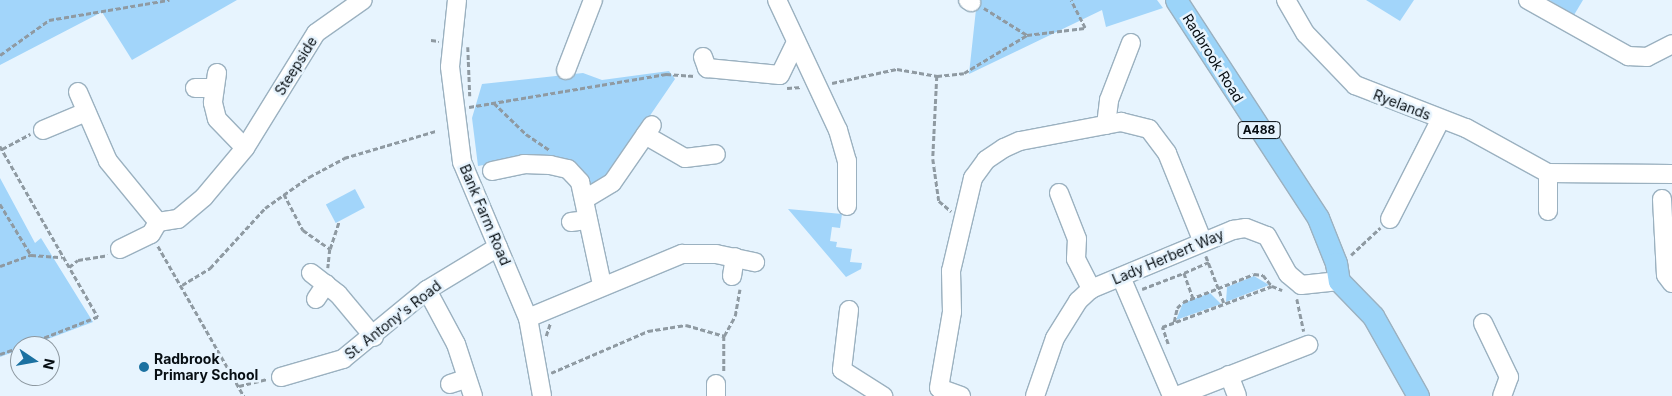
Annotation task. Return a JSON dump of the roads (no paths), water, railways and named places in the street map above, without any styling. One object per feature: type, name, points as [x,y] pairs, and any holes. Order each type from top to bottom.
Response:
[{"type":"main road","name":"Radbrook Road","points":[[1176,0],[1318,218],[1337,272],[1373,316],[1418,396]]},
{"type":"street","name":"Steepside","points":[[120,248],[154,228],[178,219],[190,209],[245,148],[316,33],[362,0]]},
{"type":"street","name":"Bank Farm Road","points":[[458,0],[450,67],[456,129],[469,185],[528,318],[540,373],[542,396]]},
{"type":"street","points":[[573,63],[593,0]]},
{"type":"street","points":[[777,0],[818,85],[847,160],[847,206]]},
{"type":"street","name":"Ryelands","points":[[1286,0],[1306,34],[1355,85],[1466,128],[1548,174],[1672,174]]},
{"type":"street","points":[[1528,0],[1628,56],[1647,57],[1672,44]]},
{"type":"street","points":[[703,58],[707,68],[780,75],[796,42]]},
{"type":"street","points":[[1106,125],[1109,100],[1131,43]]},
{"type":"street","points":[[195,88],[216,80],[217,119],[245,148]]},
{"type":"street","points":[[78,92],[108,161],[154,228]]},
{"type":"street","points":[[43,130],[86,112]]},
{"type":"street","points":[[1390,219],[1441,119]]},
{"type":"street","points":[[961,396],[935,392],[961,213],[973,178],[986,160],[1004,148],[1020,141],[1106,125],[1136,124],[1160,140],[1202,242]]},
{"type":"street","points":[[585,199],[612,183],[648,130],[685,158],[716,154]]},
{"type":"street","points":[[492,171],[524,164],[568,169],[580,182],[585,199],[579,221],[602,285]]},
{"type":"street","points":[[1548,174],[1548,211]]},
{"type":"street","points":[[1059,193],[1077,239],[1076,259],[1091,289]]},
{"type":"street","points":[[1662,199],[1666,275],[1672,283]]},
{"type":"street","name":"Lady Herbert Way","points":[[1035,396],[1054,338],[1078,301],[1091,289],[1202,242],[1233,230],[1256,230],[1274,244],[1288,274],[1299,291],[1337,272]]},
{"type":"street","name":"St. Antony's Road","points":[[281,377],[343,359],[374,337],[427,290],[498,247]]},
{"type":"street","points":[[528,318],[602,285],[682,254],[735,257],[755,262]]},
{"type":"street","points":[[732,276],[735,257]]},
{"type":"street","points":[[311,273],[326,284],[374,337]]},
{"type":"street","points":[[1121,277],[1172,396]]},
{"type":"street","points":[[316,299],[326,284]]},
{"type":"street","points":[[427,290],[456,344],[457,382],[473,396]]},
{"type":"street","points":[[850,310],[842,370],[883,396]]},
{"type":"street","points":[[1483,324],[1509,377],[1502,396]]},
{"type":"street","points":[[1177,396],[1308,345]]},
{"type":"street","points":[[1229,376],[1237,396]]},
{"type":"place","name":"Radbrook Primary School","points":[[144,367]]}]
